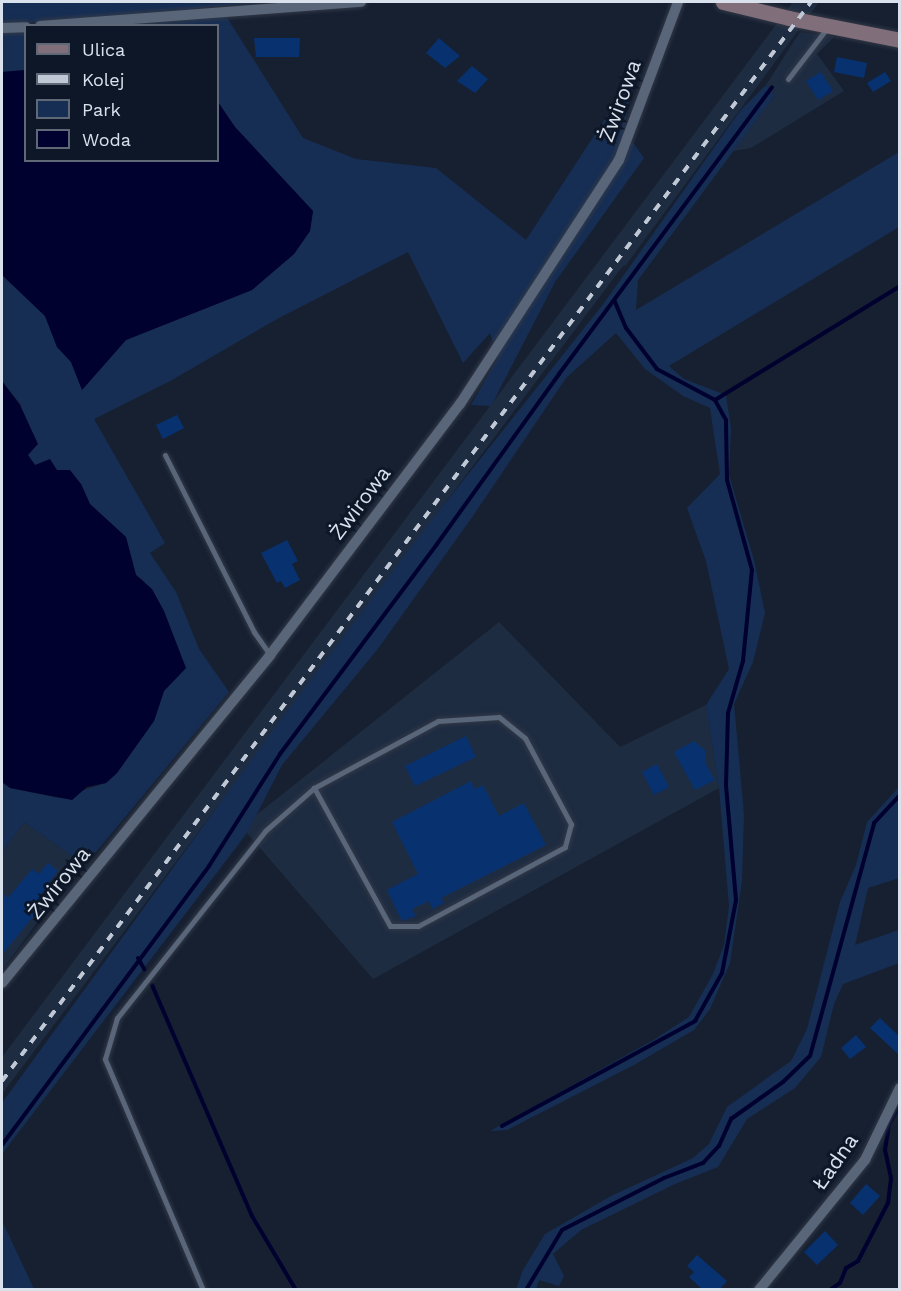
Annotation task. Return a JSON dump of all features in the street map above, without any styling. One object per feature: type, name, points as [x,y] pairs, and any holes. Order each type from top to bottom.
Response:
[{"type":"street","points":[[67,24],[361,2]]},
{"type":"street","name":"Żwirowa","points":[[2,983],[270,655],[459,404],[619,160],[678,2]]},
{"type":"street","points":[[723,2],[900,40]]},
{"type":"street","points":[[2,28],[24,27]]},
{"type":"street","name":"Ładna","points":[[759,1290],[865,1160],[900,1088]]},
{"type":"lane","points":[[788,79],[827,26]]},
{"type":"lane","points":[[165,455],[254,632],[270,655]]},
{"type":"lane","points":[[203,1290],[105,1059],[117,1018],[265,831],[314,788],[438,722],[499,717],[525,738],[571,824],[565,847],[418,926],[390,926],[314,788]]},
{"type":"shaded area","points":[[793,2],[819,2],[626,265],[622,267],[2,1094],[2,1057]]},
{"type":"shaded area","points":[[800,32],[834,37],[817,54],[844,91],[751,148],[733,151],[775,95],[766,85]]},
{"type":"shaded area","points":[[499,622],[620,747],[706,705],[719,788],[373,979],[247,833],[255,816]]},
{"type":"shaded area","points":[[24,822],[76,859],[69,869],[72,875],[2,970],[2,853]]},
{"type":"green space","points":[[2,2],[272,2],[2,25]]},
{"type":"green space","points":[[226,16],[303,138],[356,159],[436,168],[526,240],[633,76],[624,130],[644,158],[555,282],[491,406],[471,405],[498,358],[490,333],[463,363],[408,252],[277,319],[172,380],[94,419],[165,543],[150,553],[176,592],[199,649],[229,692],[96,852],[76,859],[24,822],[2,853],[2,782],[10,788],[59,798],[106,783],[117,773],[154,721],[164,691],[186,668],[143,580],[136,575],[126,537],[90,504],[81,484],[57,470],[35,465],[28,455],[21,405],[2,381],[2,275],[45,316],[57,347],[71,362],[82,390],[126,340],[252,290],[294,254],[310,231],[313,211],[235,127],[219,103],[219,24],[107,24]]},
{"type":"green space","points":[[24,30],[24,70],[2,72],[2,32]]},
{"type":"green space","points":[[766,85],[775,95],[638,280],[636,310],[899,152],[899,227],[669,366],[684,379],[726,395],[731,428],[729,475],[754,560],[765,613],[753,662],[734,704],[744,814],[742,881],[730,963],[710,1009],[694,1030],[634,1065],[507,1130],[490,1131],[655,1039],[689,1017],[713,974],[724,945],[729,906],[719,788],[706,705],[729,669],[706,561],[687,508],[720,474],[710,408],[683,396],[645,369],[616,333],[566,378],[473,516],[377,650],[282,765],[247,833],[2,1154],[2,1103],[279,722],[427,526],[604,303],[740,111]]},
{"type":"green space","points":[[899,787],[899,878],[868,888],[855,945],[899,930],[899,963],[843,984],[834,1004],[821,1057],[795,1088],[747,1119],[718,1167],[675,1184],[581,1230],[553,1254],[564,1276],[559,1286],[539,1280],[536,1289],[516,1289],[523,1270],[545,1234],[611,1196],[693,1158],[709,1144],[727,1107],[791,1061],[807,1029],[840,902],[856,865],[867,822]]},
{"type":"green space","points":[[2,1219],[4,1225],[34,1289],[2,1289]]},
{"type":"water","points":[[24,70],[24,162],[219,162],[219,103],[235,127],[313,211],[310,231],[294,254],[252,290],[126,340],[82,390],[71,362],[57,347],[45,316],[2,275],[2,72]]},
{"type":"water","points":[[2,381],[20,405],[38,444],[28,455],[35,465],[50,459],[57,470],[70,470],[81,484],[90,504],[126,537],[136,575],[152,589],[164,611],[186,668],[164,691],[154,721],[117,773],[106,783],[87,787],[72,800],[10,788],[2,782]]},
{"type":"building","points":[[254,38],[300,38],[299,57],[256,57]]},
{"type":"building","points":[[439,38],[460,56],[445,68],[426,53]]},
{"type":"building","points":[[837,57],[867,63],[864,78],[834,72]]},
{"type":"building","points":[[472,66],[488,79],[475,93],[457,81]]},
{"type":"building","points":[[821,72],[833,91],[818,100],[806,81]]},
{"type":"building","points":[[885,72],[891,81],[873,92],[867,83]]},
{"type":"building","points":[[177,415],[184,428],[163,439],[156,425]]},
{"type":"building","points":[[287,540],[298,561],[292,564],[300,580],[285,588],[281,581],[277,583],[261,553]]},
{"type":"building","points":[[466,736],[476,757],[415,786],[405,766]]},
{"type":"building","points":[[694,741],[706,751],[706,764],[715,780],[695,790],[674,752]]},
{"type":"building","points":[[657,764],[669,787],[654,795],[642,772]]},
{"type":"building","points":[[471,781],[475,789],[483,785],[499,816],[524,803],[546,845],[441,898],[444,903],[432,909],[429,901],[412,909],[416,916],[402,921],[387,890],[418,874],[392,822]]},
{"type":"building","points":[[48,863],[58,871],[49,882],[56,888],[2,955],[2,893],[8,898],[32,869],[39,874]]},
{"type":"building","points":[[880,1018],[900,1037],[900,1056],[870,1028]]},
{"type":"building","points":[[856,1035],[866,1047],[850,1059],[841,1048]]},
{"type":"building","points":[[866,1184],[880,1196],[863,1215],[850,1203]]},
{"type":"building","points":[[825,1231],[838,1245],[817,1265],[804,1252]]},
{"type":"building","points":[[697,1255],[727,1281],[719,1290],[703,1290],[689,1277],[694,1272],[687,1266]]},
{"type":"waterway","points":[[2,1145],[209,866],[280,754],[772,87]]},
{"type":"waterway","points":[[715,400],[900,286]]},
{"type":"waterway","points":[[502,1126],[695,1021],[722,973],[736,900],[726,785],[728,713],[743,661],[752,570],[727,480],[726,420],[715,400],[657,369],[626,328],[614,300]]},
{"type":"waterway","points":[[526,1290],[562,1230],[664,1178],[703,1163],[719,1146],[731,1119],[783,1082],[810,1056],[874,823],[900,795]]},
{"type":"waterway","points":[[138,958],[144,969]]},
{"type":"waterway","points":[[152,985],[252,1216],[296,1290]]},
{"type":"waterway","points":[[830,1290],[840,1283],[846,1268],[858,1261],[888,1203],[891,1178],[885,1150],[889,1125],[900,1104]]},
{"type":"railway","points":[[2,1081],[811,2]]}]
